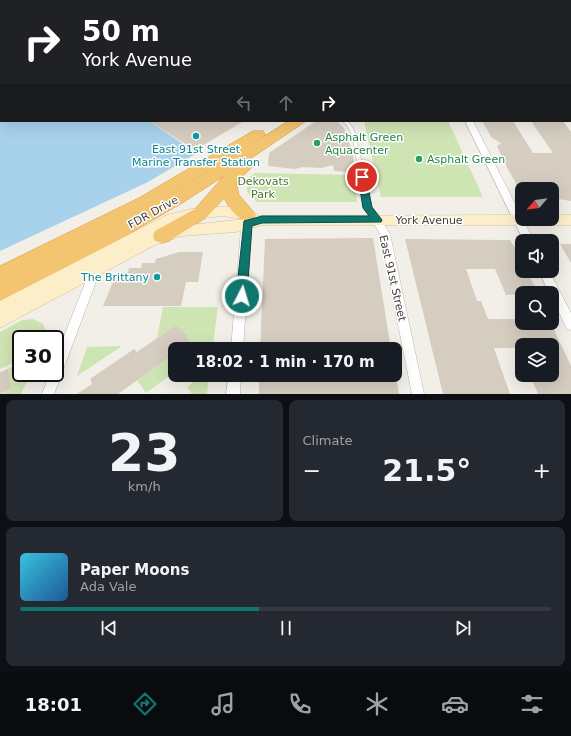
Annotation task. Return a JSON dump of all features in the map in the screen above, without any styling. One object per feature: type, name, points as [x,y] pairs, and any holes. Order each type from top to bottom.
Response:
[{"type":"highway","name":"FDR Drive","points":[[3,274],[152,199],[280,127],[296,122]]},
{"type":"highway","name":"FDR Drive","points":[[0,292],[143,218],[207,181],[280,127]]},
{"type":"highway","points":[[162,236],[202,213],[228,181],[280,127]]},
{"type":"highway","points":[[228,181],[228,190],[232,199],[252,219]]},
{"type":"main road","name":"York Avenue","points":[[98,263],[172,219],[187,214],[202,213],[252,219],[515,220]]},
{"type":"main road","name":"York Avenue","points":[[98,263],[162,236],[188,229],[232,227],[252,219]]},
{"type":"main road","name":"York Avenue","points":[[559,220],[571,220]]},
{"type":"main road","points":[[0,308],[98,263]]},
{"type":"main road","points":[[0,321],[98,263]]},
{"type":"street","points":[[470,122],[515,212]]},
{"type":"street","points":[[238,342],[252,219]]},
{"type":"street","name":"East 91st Street","points":[[377,220],[385,234],[418,394]]},
{"type":"street","points":[[48,394],[98,263]]},
{"type":"street","points":[[548,278],[571,325]]},
{"type":"street","points":[[234,394],[235,382]]},
{"type":"lane","name":"East 91st Street","points":[[346,122],[354,132],[368,208],[377,220]]},
{"type":"green space","name":"Asphalt Green","points":[[364,122],[448,122],[483,197],[381,197]]},
{"type":"green space","name":"Dekovats Park","points":[[255,173],[355,175],[357,202],[257,202],[247,192],[248,178]]},
{"type":"green space","points":[[163,307],[218,307],[213,342],[190,342],[187,337],[188,336],[176,325],[157,338]]},
{"type":"green space","points":[[33,319],[43,324],[45,330],[12,330],[12,364],[0,369],[0,332],[22,320]]},
{"type":"green space","points":[[122,346],[77,376],[87,347]]},
{"type":"green space","points":[[168,358],[168,377],[146,393],[137,380]]},
{"type":"green space","points":[[12,367],[12,382],[27,382],[21,394],[1,394],[11,389],[8,369]]},
{"type":"green space","points":[[194,382],[208,382],[207,394],[192,394],[187,387]]},
{"type":"water","points":[[0,122],[249,122],[148,182],[0,251]]},
{"type":"pier","name":"East 91st Street Marine Transfer Station","points":[[150,122],[250,122],[198,154]]},
{"type":"building","name":"East 91st Street Marine Transfer Station","points":[[151,122],[242,122],[195,150]]},
{"type":"building","name":"Asphalt Green Aquacenter","points":[[315,122],[338,122],[344,128],[353,154],[355,172],[334,171],[333,165],[322,168],[303,167],[295,169],[268,166],[269,153]]},
{"type":"building","points":[[483,122],[514,122],[533,153],[553,153],[532,122],[564,122],[571,132],[571,201],[559,199],[559,182],[515,182],[500,155],[497,146],[501,143],[492,138]]},
{"type":"building","points":[[373,238],[390,342],[260,342],[265,239]]},
{"type":"building","points":[[405,239],[510,240],[515,248],[515,278],[530,278],[534,286],[515,286],[515,294],[506,295],[495,269],[466,269],[477,301],[481,301],[488,319],[515,319],[515,330],[554,330],[558,338],[515,338],[515,348],[494,348],[510,394],[443,394]]},
{"type":"building","points":[[560,244],[571,244],[571,263]]},
{"type":"building","name":"The Brittany","points":[[179,252],[203,252],[198,282],[186,282],[181,306],[103,306],[117,272],[128,272],[129,268],[141,268],[142,263],[155,263],[156,259]]},
{"type":"building","points":[[176,325],[188,336],[187,337],[190,342],[168,342],[168,358],[118,394],[77,394],[92,384],[90,379],[134,349],[137,352]]},
{"type":"building","points":[[559,340],[571,366],[571,394],[538,394],[533,382],[559,382]]},
{"type":"building","points":[[8,369],[11,389],[0,394],[0,372]]},
{"type":"building","points":[[259,382],[397,382],[399,394],[259,394]]},
{"type":"place","name":"East 91st Street Marine Transfer Station","points":[[196,136]]},
{"type":"place","name":"Asphalt Green Aquacenter","points":[[317,143]]},
{"type":"place","name":"Asphalt Green","points":[[419,159]]},
{"type":"place","name":"The Brittany","points":[[157,277]]},
{"type":"route","points":[[242,296],[247,224],[262,220],[377,220],[368,208],[362,177]]}]
